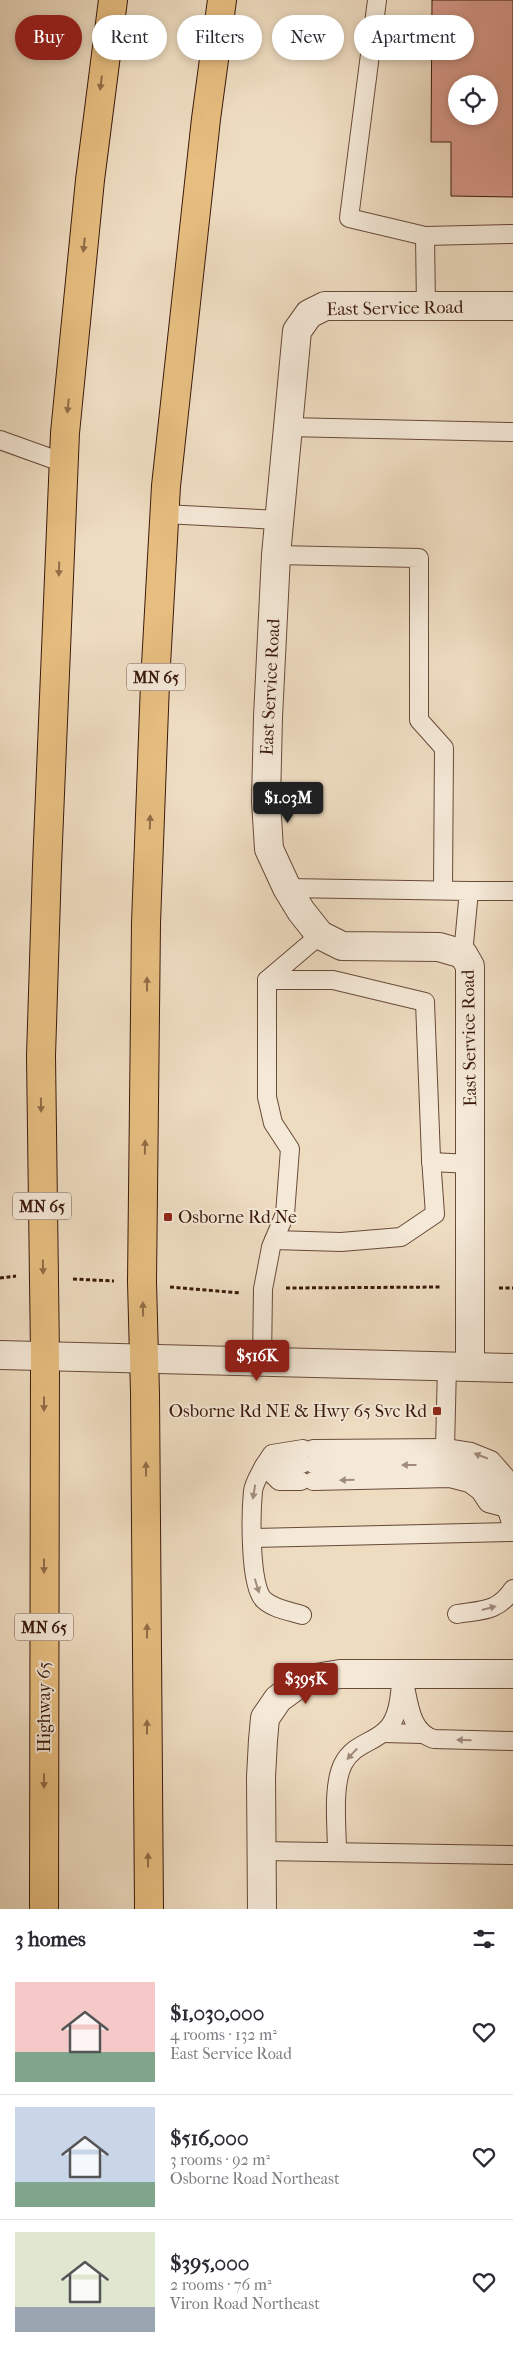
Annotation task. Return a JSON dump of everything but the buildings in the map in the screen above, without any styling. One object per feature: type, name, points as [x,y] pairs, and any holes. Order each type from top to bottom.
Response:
[{"type":"highway","name":"MN 65","points":[[45,1355],[40,1056],[64,464],[90,180],[112,0]]},
{"type":"highway","name":"MN 65","points":[[149,1909],[146,1392],[143,1358],[146,923],[155,683],[164,514],[204,138],[222,0]]},
{"type":"highway","name":"Highway 65","points":[[44,1909],[45,1355]]},
{"type":"street","name":"East Service Road","points":[[459,1367],[471,1164],[470,966],[463,954],[439,947],[342,946],[320,935],[301,911],[287,888],[269,849],[267,824],[268,717],[276,555],[297,331],[309,314],[325,306],[513,306]]},
{"type":"street","points":[[0,1355],[513,1368]]},
{"type":"street","points":[[262,1909],[261,1777],[265,1718],[278,1699],[304,1680],[340,1674],[513,1674]]},
{"type":"lane","points":[[377,0],[349,218],[425,236],[513,234]]},
{"type":"lane","points":[[425,236],[426,306]]},
{"type":"lane","points":[[287,427],[513,432]]},
{"type":"lane","points":[[0,440],[64,464]]},
{"type":"lane","points":[[164,514],[280,520]]},
{"type":"lane","points":[[276,555],[419,558],[419,720],[444,748],[443,890]]},
{"type":"lane","points":[[287,888],[513,891]]},
{"type":"lane","points":[[463,954],[469,891]]},
{"type":"lane","points":[[262,1361],[263,1289],[274,1240],[285,1214],[290,1149],[273,1123],[267,1097],[267,980],[320,935]]},
{"type":"lane","points":[[267,980],[333,980],[425,1002],[431,1162],[435,1214],[401,1237],[342,1242],[274,1240]]},
{"type":"lane","points":[[431,1162],[471,1164]]},
{"type":"lane","points":[[445,1448],[459,1367]]},
{"type":"lane","points":[[308,1465],[445,1448],[471,1452],[491,1460],[506,1476],[512,1490],[508,1508]]},
{"type":"lane","points":[[252,1538],[513,1532],[508,1508],[492,1482],[481,1471],[466,1466],[264,1466],[253,1489],[252,1538],[256,1586],[262,1599],[274,1607],[302,1615]]},
{"type":"lane","points":[[457,1614],[494,1608],[507,1598],[513,1589]]},
{"type":"lane","points":[[337,1852],[338,1779],[343,1765],[351,1753],[365,1742],[383,1733],[394,1720],[402,1674]]},
{"type":"lane","points":[[402,1674],[413,1719],[416,1727],[424,1734],[434,1739],[513,1741]]},
{"type":"lane","points":[[383,1733],[424,1734]]},
{"type":"lane","points":[[262,1851],[513,1855]]},
{"type":"place","name":"Osborne Rd Ne","points":[[168,1217]]},
{"type":"place","name":"Osborne Rd NE & Hwy 65 Svc Rd","points":[[437,1411]]}]
